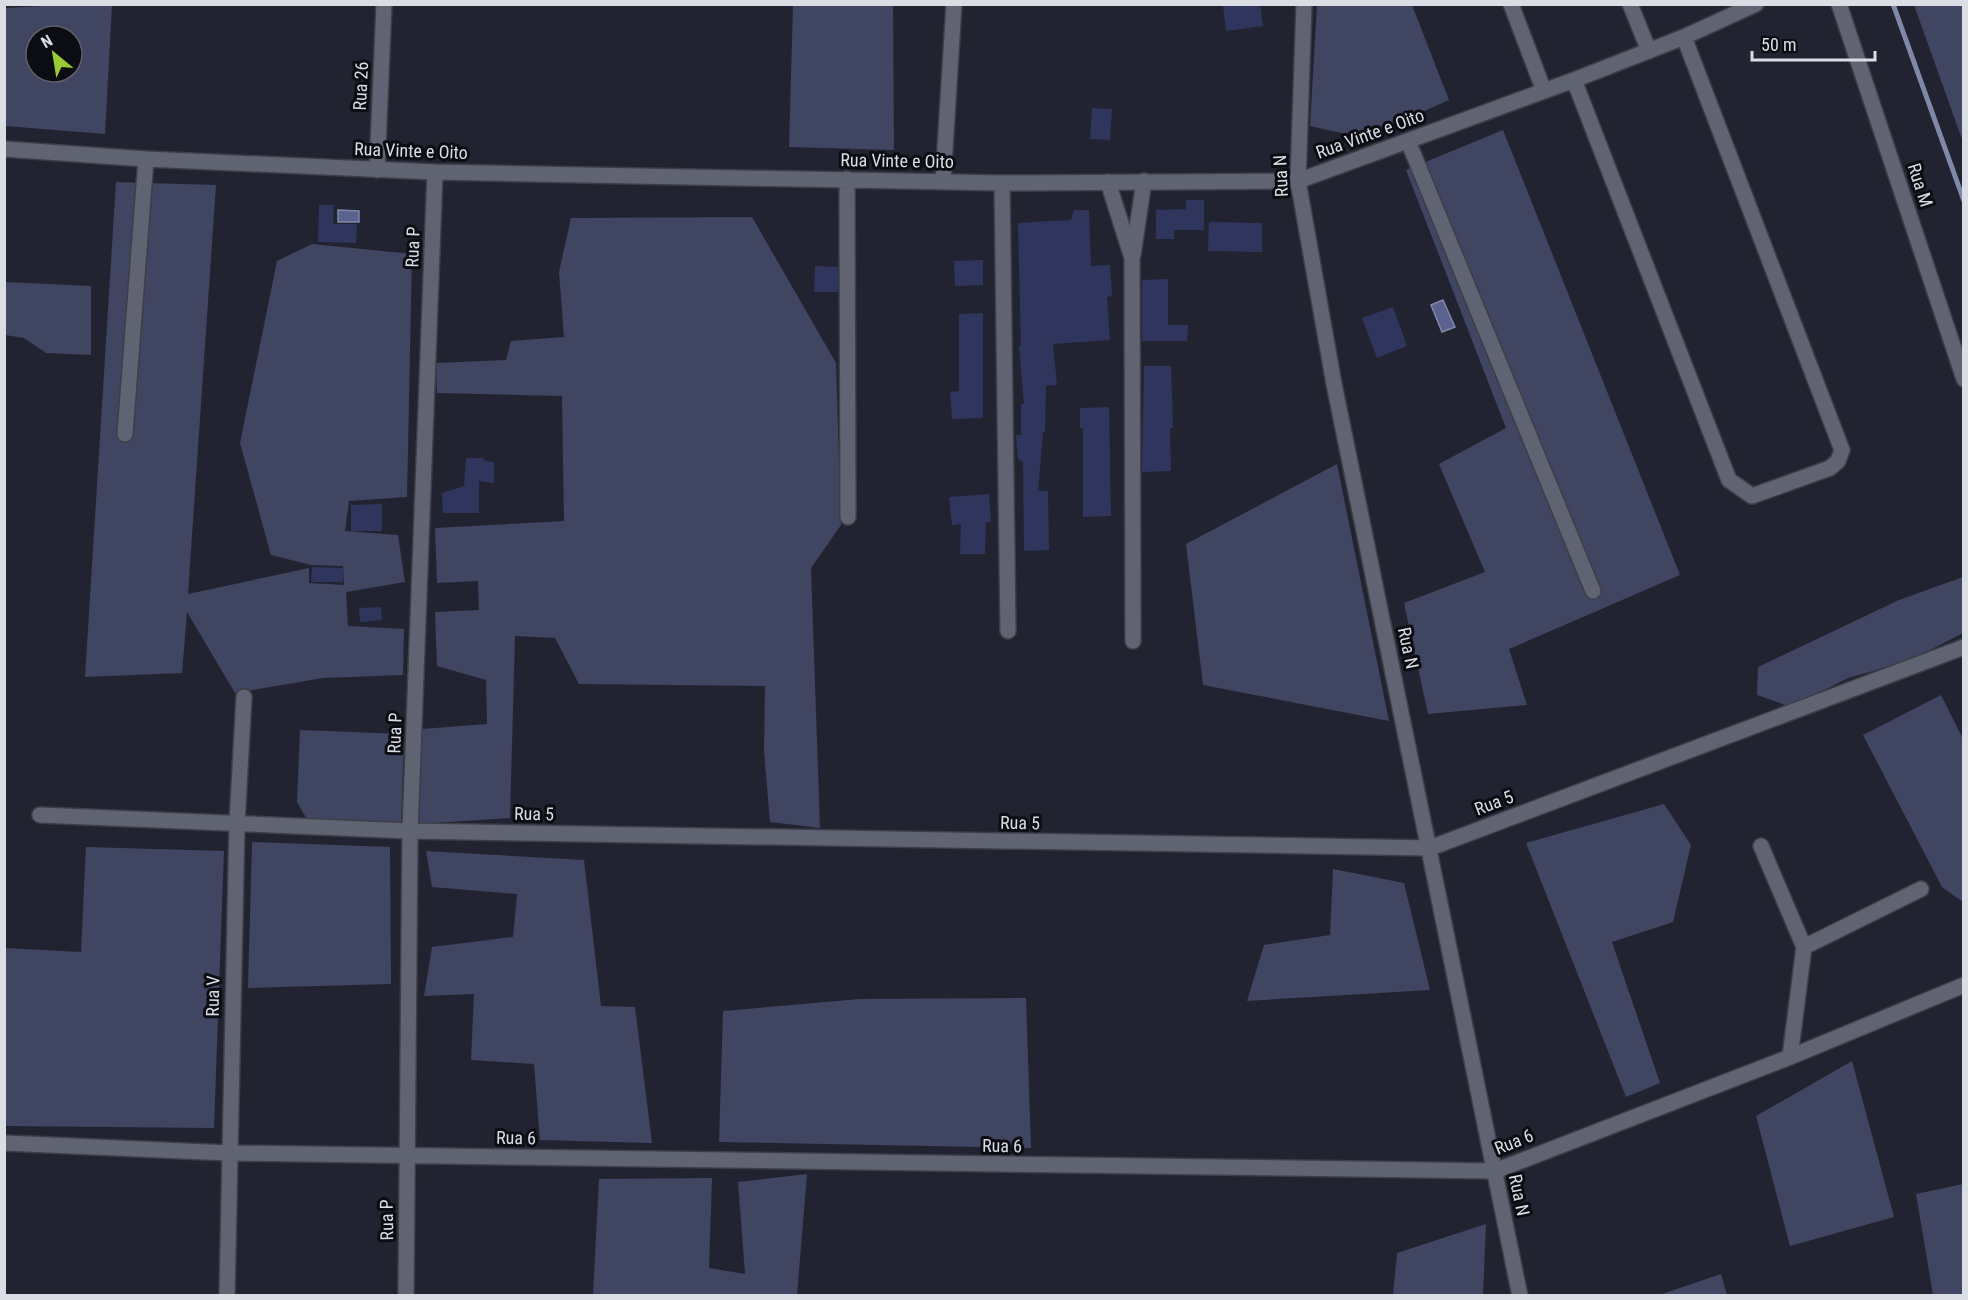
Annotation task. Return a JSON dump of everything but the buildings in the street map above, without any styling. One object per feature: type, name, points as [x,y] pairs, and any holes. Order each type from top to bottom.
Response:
[{"type":"street","name":"Rua 26","points":[[377,170],[384,4]]},
{"type":"street","points":[[943,181],[954,4]]},
{"type":"street","name":"Rua N","points":[[1305,4],[1298,181],[1334,384],[1520,1296]]},
{"type":"street","points":[[1511,4],[1544,91]]},
{"type":"street","points":[[1630,4],[1649,51]]},
{"type":"street","name":"Rua Vinte e Oito","points":[[4,149],[146,159],[435,172],[1002,183],[1298,181],[1574,80],[1684,37],[1756,4]]},
{"type":"street","name":"Rua M","points":[[1839,4],[1964,378]]},
{"type":"street","points":[[1574,80],[1729,480],[1752,496],[1770,492],[1830,468],[1838,461],[1842,450],[1684,37]]},
{"type":"street","points":[[1408,141],[1593,591]]},
{"type":"street","points":[[125,434],[146,159]]},
{"type":"street","name":"Rua P","points":[[406,1296],[410,831],[435,172]]},
{"type":"street","points":[[847,179],[848,517]]},
{"type":"street","points":[[1133,641],[1132,258],[1144,181]]},
{"type":"street","points":[[1108,182],[1132,258]]},
{"type":"street","points":[[1002,183],[1008,631]]},
{"type":"street","name":"Rua 5","points":[[40,815],[410,831],[1430,848],[1964,647]]},
{"type":"street","name":"Rua V","points":[[227,1296],[237,823],[244,697]]},
{"type":"street","points":[[1761,846],[1804,947],[1790,1057]]},
{"type":"street","points":[[1804,947],[1921,889]]},
{"type":"street","name":"Rua 6","points":[[4,1143],[229,1153],[1495,1172],[1790,1057],[1964,985]]},
{"type":"shaded area","points":[[112,5],[105,134],[5,126],[5,8]]},
{"type":"shaded area","points":[[793,5],[893,5],[894,150],[789,147]]},
{"type":"shaded area","points":[[1317,5],[1412,5],[1449,100],[1364,138],[1310,126]]},
{"type":"shaded area","points":[[1914,5],[1963,5],[1963,142]]},
{"type":"shaded area","points":[[1503,130],[1680,575],[1509,649],[1527,705],[1428,714],[1404,603],[1485,572],[1439,464],[1506,428],[1406,170]]},
{"type":"shaded area","points":[[116,182],[216,185],[188,594],[309,568],[309,583],[344,585],[343,566],[311,565],[271,555],[240,443],[277,261],[312,244],[412,254],[407,497],[349,501],[345,531],[398,535],[405,582],[346,592],[348,626],[404,629],[403,675],[323,678],[235,693],[187,612],[182,673],[85,677]]},
{"type":"shaded area","points":[[338,210],[359,211],[359,222],[338,222]]},
{"type":"shaded area","points":[[752,217],[836,363],[841,525],[811,568],[820,828],[770,822],[764,751],[765,686],[579,684],[555,638],[515,636],[510,818],[419,824],[422,729],[487,724],[486,680],[437,666],[435,612],[479,610],[478,581],[437,583],[435,528],[564,521],[562,396],[437,393],[436,363],[506,360],[511,341],[564,337],[559,272],[571,218]]},
{"type":"shaded area","points":[[5,282],[91,286],[91,355],[46,353],[24,338],[5,335]]},
{"type":"shaded area","points":[[1443,300],[1455,327],[1442,332],[1431,305]]},
{"type":"shaded area","points":[[1337,464],[1389,721],[1203,685],[1186,544]]},
{"type":"shaded area","points":[[1963,577],[1963,633],[1909,661],[1848,678],[1791,707],[1757,695],[1758,667],[1899,600]]},
{"type":"shaded area","points":[[1941,695],[1963,739],[1963,902],[1942,887],[1863,735]]},
{"type":"shaded area","points":[[300,730],[404,734],[401,828],[308,821],[297,802]]},
{"type":"shaded area","points":[[1664,804],[1691,845],[1673,922],[1612,942],[1660,1083],[1626,1097],[1526,843]]},
{"type":"shaded area","points":[[252,842],[390,847],[391,984],[248,988]]},
{"type":"shaded area","points":[[86,847],[224,851],[214,1128],[5,1126],[5,948],[81,952]]},
{"type":"shaded area","points":[[426,851],[584,860],[601,1006],[635,1007],[652,1143],[540,1140],[534,1064],[471,1060],[474,994],[424,996],[432,947],[513,937],[517,894],[432,887]]},
{"type":"shaded area","points":[[1333,869],[1404,883],[1430,990],[1247,1001],[1264,945],[1330,935]]},
{"type":"shaded area","points":[[1026,998],[1031,1148],[719,1142],[723,1011],[860,999]]},
{"type":"shaded area","points":[[1852,1061],[1894,1217],[1790,1246],[1756,1116]]},
{"type":"shaded area","points":[[807,1174],[797,1295],[593,1295],[599,1179],[712,1178],[709,1268],[745,1274],[738,1182]]},
{"type":"shaded area","points":[[1963,1184],[1963,1295],[1933,1295],[1916,1194]]},
{"type":"shaded area","points":[[1486,1224],[1483,1295],[1393,1295],[1397,1253]]},
{"type":"shaded area","points":[[1721,1274],[1727,1295],[1659,1295]]},
{"type":"waterway","points":[[1893,4],[1964,201]]}]
